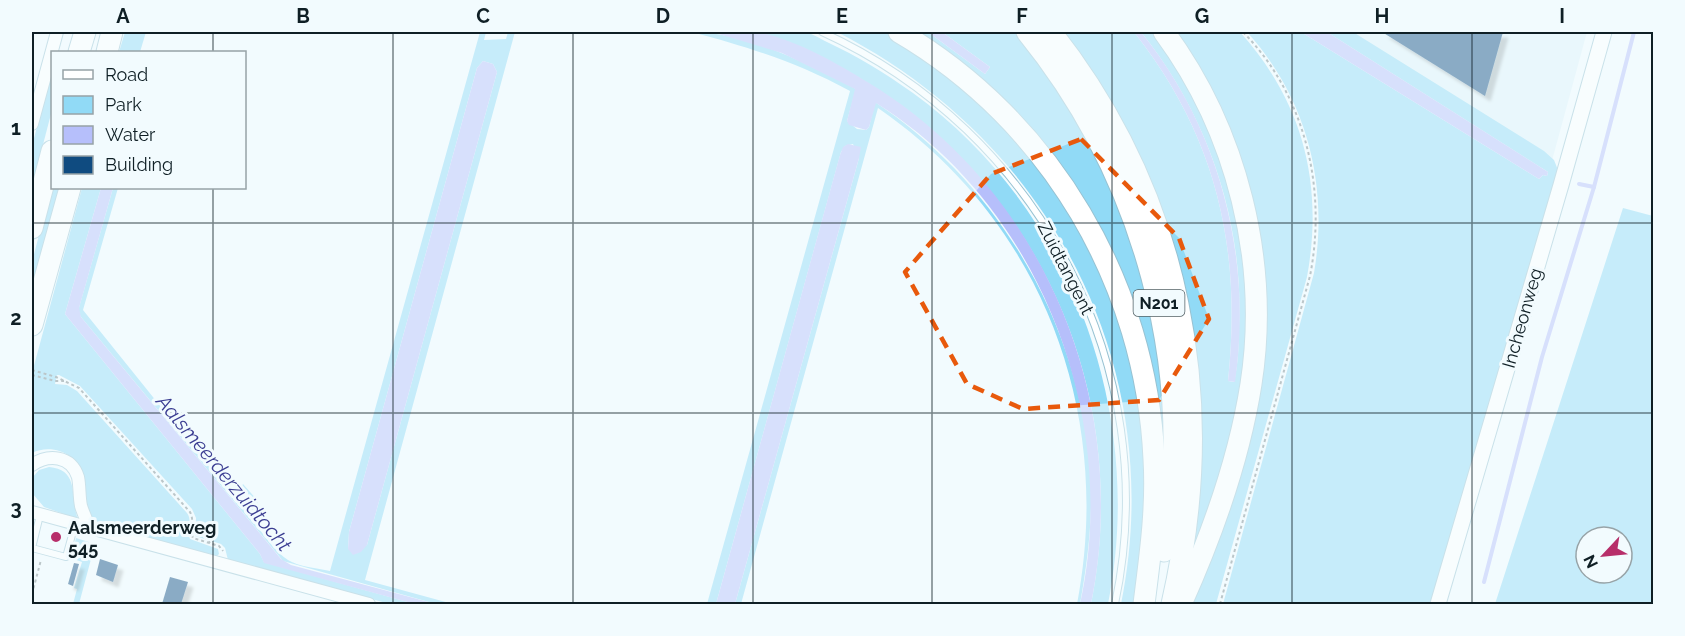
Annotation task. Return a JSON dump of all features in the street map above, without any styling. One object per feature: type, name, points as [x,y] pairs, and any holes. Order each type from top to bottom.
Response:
[{"type":"highway","points":[[80,51],[85,32]]},
{"type":"highway","points":[[106,51],[112,32]]},
{"type":"highway","name":"N201","points":[[899,32],[965,78],[1023,134],[1074,202],[1112,272],[1137,346],[1151,422],[1155,498],[1144,604]]},
{"type":"highway","name":"N201","points":[[1027,32],[1068,88],[1108,158],[1136,224],[1159,303],[1171,381],[1173,455],[1165,543],[1152,604]]},
{"type":"highway","name":"N201","points":[[1051,32],[1096,97],[1130,159],[1155,220],[1179,306],[1191,393],[1192,468],[1183,549],[1172,604]]},
{"type":"highway","points":[[1164,32],[1183,59],[1205,99],[1233,167],[1250,238],[1256,295],[1254,362],[1243,425],[1201,560],[1182,604]]},
{"type":"highway","points":[[32,228],[51,155]]},
{"type":"highway","points":[[32,325],[70,189]]},
{"type":"street","points":[[52,51],[57,32]]},
{"type":"street","name":"Incheonweg","points":[[1438,604],[1604,32]]},
{"type":"street","points":[[32,124],[51,54]]},
{"type":"street","points":[[32,465],[52,458],[62,459],[71,465],[77,477],[81,504],[90,528]]},
{"type":"street","points":[[36,513],[369,604]]},
{"type":"lane","name":"Zuidtangent","points":[[822,32],[869,56],[908,81],[968,131],[1021,190],[1066,260],[1098,336],[1110,376],[1120,425],[1124,456],[1125,505],[1123,555],[1115,604]]},
{"type":"lane","points":[[36,513],[32,548],[66,557],[75,524]]},
{"type":"path","points":[[1220,604],[1308,283],[1317,224],[1312,168],[1297,116],[1275,73],[1244,32]]},
{"type":"path","points":[[32,370],[76,386],[187,508],[193,522],[192,538],[220,546],[222,549],[220,564]]},
{"type":"path","points":[[32,375],[65,381]]},
{"type":"path","points":[[193,522],[210,543]]},
{"type":"path","points":[[32,594],[42,555]]},
{"type":"highlighted area","points":[[1081,139],[1179,238],[1209,319],[1159,400],[1023,409],[967,384],[905,272],[991,174]]},
{"type":"shaded area","points":[[1327,32],[1587,32],[1550,168],[1541,168]]},
{"type":"green space","points":[[790,31],[811,34],[860,59],[913,93],[969,140],[1016,194],[1055,255],[1084,320],[1105,389],[1116,460],[1117,532],[1108,604],[1091,604],[1101,511],[1094,420],[1071,334],[1033,253],[982,181],[918,118],[842,68],[756,32]]},
{"type":"green space","points":[[125,32],[146,32],[140,51],[119,51]]},
{"type":"green space","points":[[480,32],[486,32],[484,40],[506,39],[508,32],[515,32],[365,580],[453,604],[436,604],[283,561],[81,317],[78,311],[113,189],[118,189],[83,310],[235,499],[243,484],[258,501],[252,519],[268,541],[288,560],[330,571]],"holes":[[[483,61],[493,64],[497,72],[367,545],[348,549],[349,532],[477,68]]]},
{"type":"green space","points":[[692,32],[712,33],[755,43],[797,60],[856,89],[847,121],[857,129],[866,130],[869,127],[875,102],[921,137],[962,176],[998,221],[1029,268],[1054,320],[1073,373],[1085,429],[1091,486],[1091,516],[1080,604],[1077,604],[1086,532],[1085,461],[1074,392],[1053,326],[1023,264],[983,206],[935,154],[878,108],[741,604],[735,604],[859,158],[853,144],[845,146],[841,152],[716,604],[707,604],[850,91],[773,57]]},
{"type":"green space","points":[[837,32],[891,32],[929,55],[1029,146],[1115,291],[1150,452],[1137,604],[1121,604],[1131,516],[1127,430],[1108,347],[1077,270],[1033,198],[978,134],[912,78]]},
{"type":"green space","points":[[906,32],[928,32],[985,74],[990,67],[942,32],[1018,32],[1072,106],[1129,225],[1162,361],[1166,477],[1155,419],[1069,187]]},
{"type":"green space","points":[[1059,32],[1134,32],[1186,112],[1204,154],[1217,196],[1226,240],[1231,286],[1228,381],[1234,382],[1238,348],[1239,287],[1228,209],[1217,170],[1185,98],[1141,32],[1159,32],[1204,105],[1246,238],[1248,381],[1198,556],[1189,554],[1199,423]]},
{"type":"green space","points":[[1169,32],[1240,32],[1262,59],[1293,116],[1310,177],[1313,209],[1312,243],[1307,277],[1216,604],[1189,604],[1238,457],[1255,247]]},
{"type":"green space","points":[[1247,32],[1301,32],[1539,179],[1543,175],[1547,176],[1548,172],[1327,32],[1353,32],[1544,151],[1554,160],[1558,170],[1431,604],[1223,604],[1314,273],[1318,240],[1315,175],[1309,144],[1299,114],[1268,58]]},
{"type":"green space","points":[[51,73],[51,114],[32,187],[32,146]]},
{"type":"green space","points":[[51,189],[62,189],[32,299],[32,262]]},
{"type":"green space","points":[[82,189],[101,189],[65,314],[260,554],[264,562],[415,604],[390,604],[228,560],[225,548],[221,544],[195,536],[196,518],[192,509],[80,386],[57,375],[55,384],[67,385],[77,391],[187,513],[190,539],[218,549],[219,554],[217,556],[100,524],[88,508],[84,477],[77,462],[56,450],[40,450],[32,453],[32,373]]},
{"type":"green space","points":[[1623,208],[1653,216],[1653,604],[1495,604]]},
{"type":"green space","points":[[49,467],[66,473],[70,479],[78,519],[44,507],[32,493],[32,478],[39,470]]},
{"type":"green space","points":[[76,538],[95,544],[79,604],[73,604],[77,589],[74,588],[82,562],[71,558]]},
{"type":"water","points":[[734,30],[757,32],[786,40],[869,83],[931,128],[984,181],[1027,242],[1061,309],[1085,379],[1098,453],[1100,529],[1091,604],[1080,604],[1090,533],[1088,462],[1077,391],[1055,322],[1023,257],[983,198],[934,146],[876,103],[866,130],[849,125],[847,121],[855,89],[782,53],[712,32]]},
{"type":"water","points":[[928,32],[942,32],[990,67],[985,74]]},
{"type":"water","points":[[1134,32],[1141,32],[1168,70],[1192,110],[1210,153],[1224,197],[1234,242],[1239,289],[1239,335],[1235,382],[1228,381],[1231,286],[1226,240],[1217,196],[1204,154],[1186,112]]},
{"type":"water","points":[[1301,32],[1327,32],[1548,172],[1547,176],[1543,175],[1539,179]]},
{"type":"water","points":[[483,61],[493,64],[497,72],[367,545],[361,552],[353,555],[348,549],[349,532],[477,68]]},
{"type":"water","points":[[848,144],[861,147],[859,158],[735,604],[716,604],[840,155],[843,147]]},
{"type":"water","points":[[101,189],[113,189],[79,308],[81,317],[281,559],[291,565],[436,604],[415,604],[264,563],[260,554],[65,314]]},
{"type":"building","points":[[1382,32],[1503,32],[1485,96]]},
{"type":"building","points":[[100,559],[118,565],[113,582],[96,575]]},
{"type":"building","points":[[74,563],[79,564],[73,586],[68,584]]},
{"type":"building","points":[[170,577],[188,582],[181,604],[162,604]]},
{"type":"waterway","points":[[1484,582],[1542,357],[1594,187],[1634,32]]},
{"type":"waterway","points":[[1579,184],[1594,187]]},
{"type":"place","name":"Aalsmeerderweg 545","points":[[56,537]]},
{"type":"water label","name":"Aalsmeerderzuidtocht","points":[[224,473]]}]
